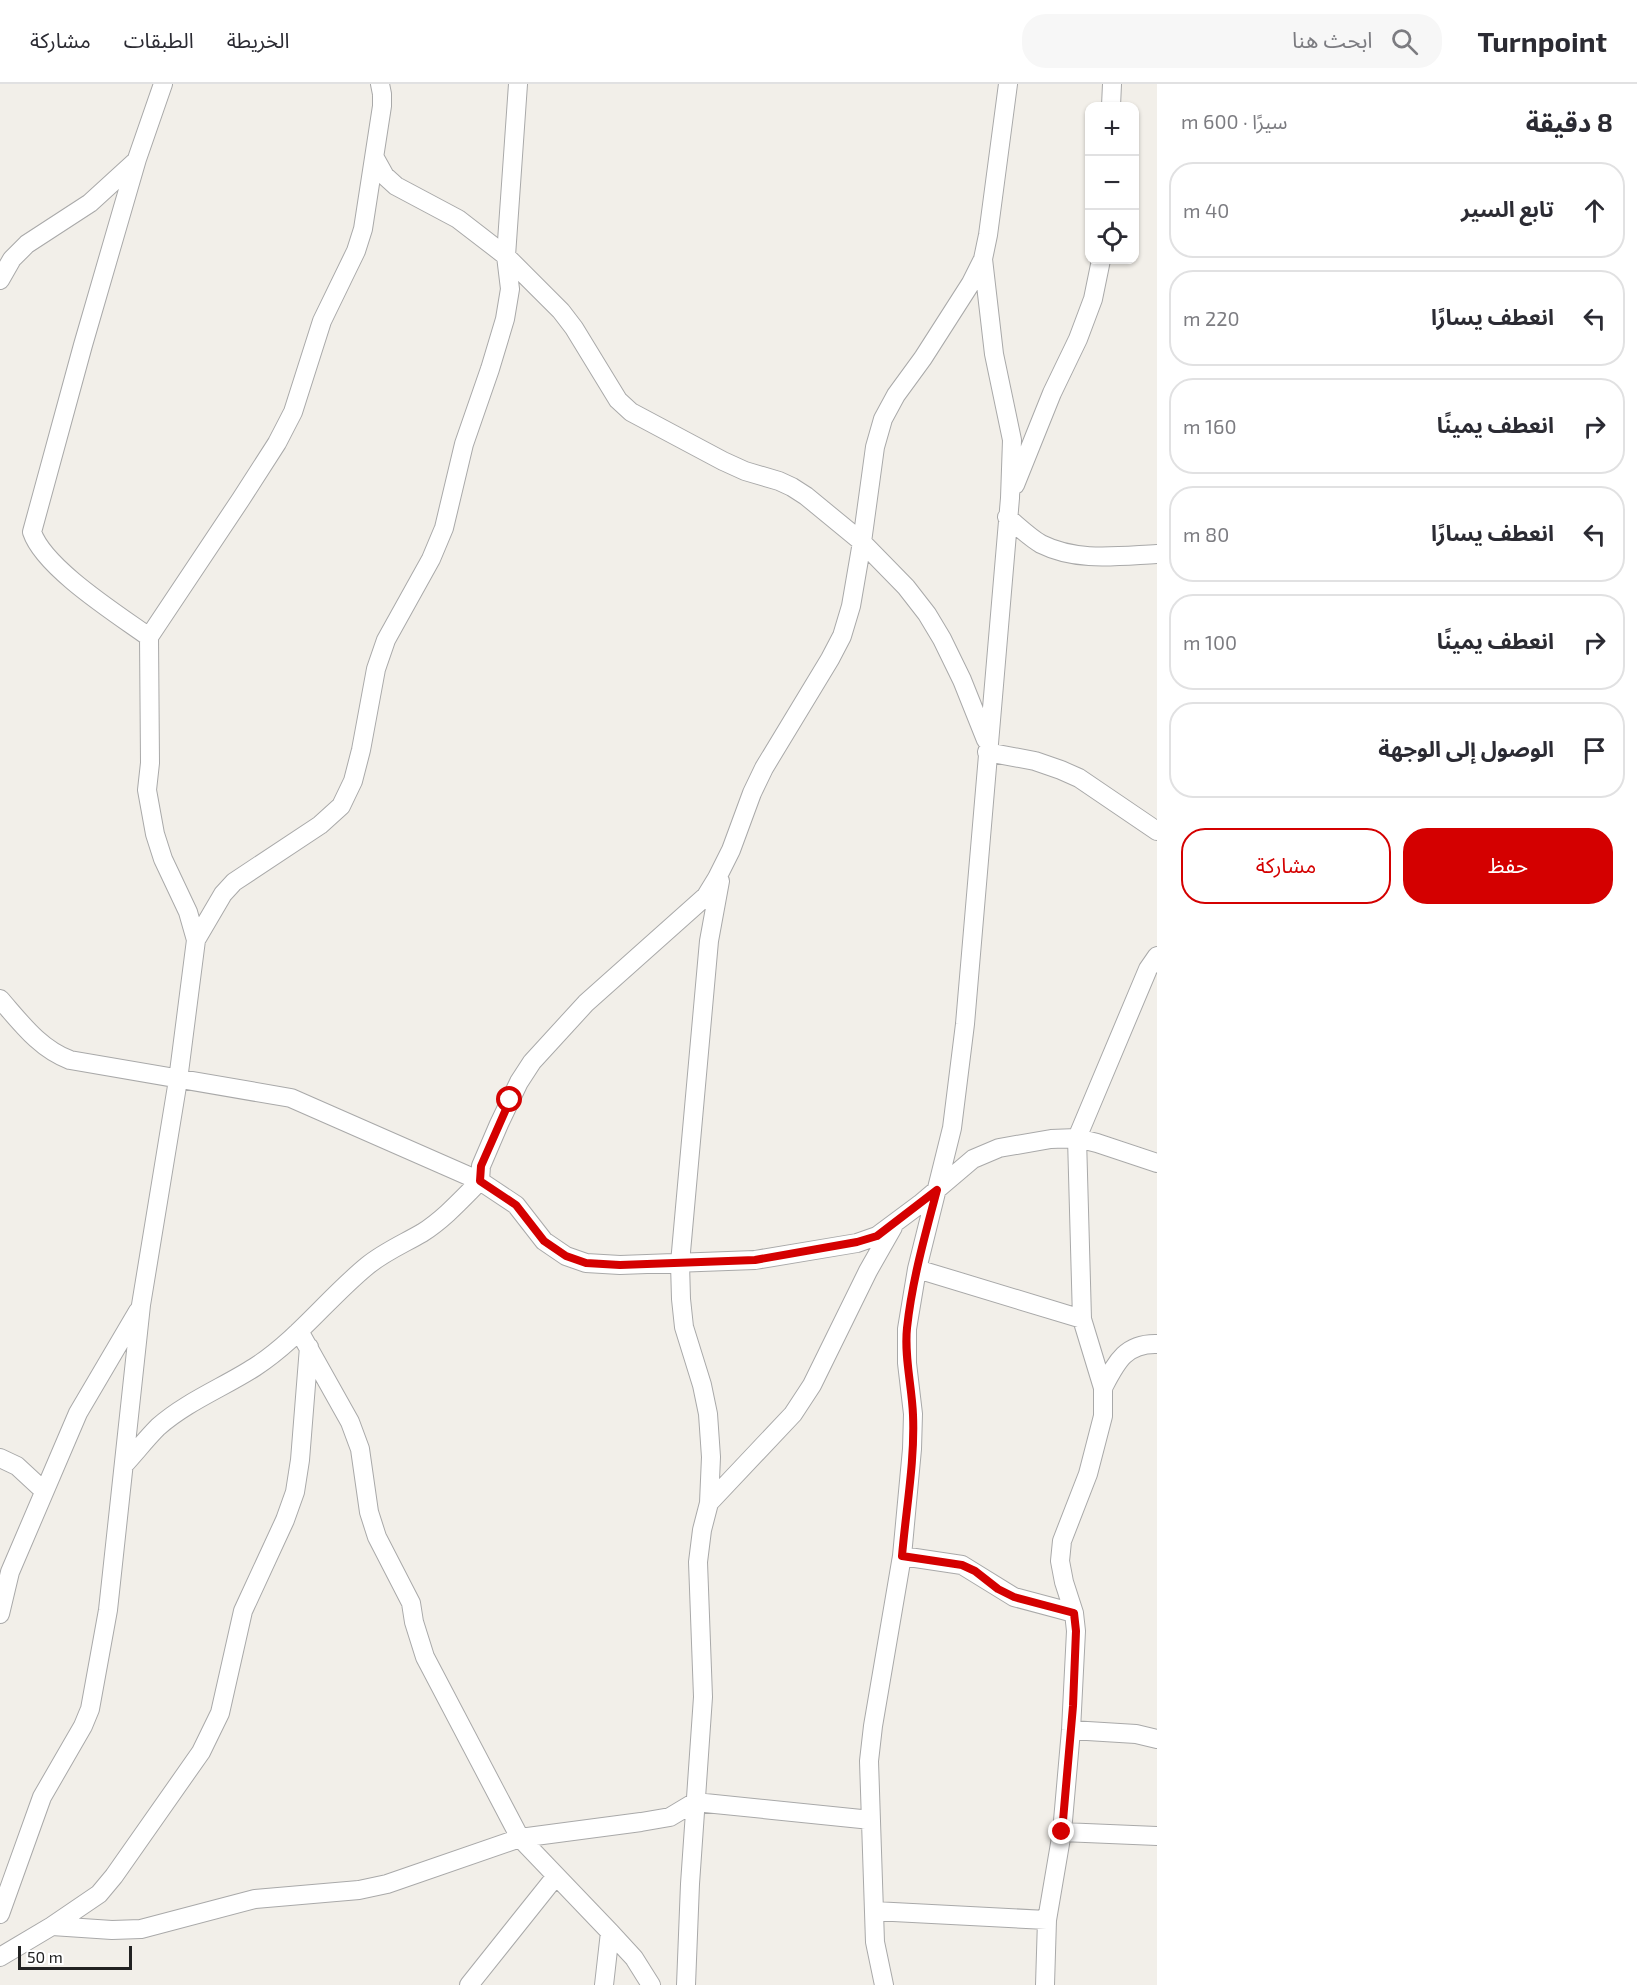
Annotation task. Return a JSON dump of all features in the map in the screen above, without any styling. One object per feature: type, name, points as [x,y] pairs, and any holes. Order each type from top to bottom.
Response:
[{"type":"street","points":[[149,637],[75,583],[36,543],[32,532],[34,518],[137,159],[164,84]]},
{"type":"street","points":[[196,940],[188,912],[163,859],[155,834],[147,790],[150,763],[149,637],[241,499],[293,412],[322,321],[356,251],[363,229],[382,106],[380,84]]},
{"type":"street","points":[[0,1914],[42,1797],[83,1726],[90,1709],[108,1610],[141,1305],[178,1080],[196,940],[223,894],[234,882],[320,825],[341,806],[353,781],[376,669],[386,640],[430,559],[444,528],[464,444],[505,319],[510,289],[506,255],[519,84]]},
{"type":"street","points":[[124,1465],[159,1427],[279,1350],[345,1284],[392,1248],[422,1233],[440,1220],[480,1181],[481,1166],[519,1082],[532,1062],[586,1003],[706,896],[723,867],[764,768],[842,636],[851,606],[875,447],[883,419],[896,395],[923,358],[971,283],[983,259],[1008,84]]},
{"type":"street","points":[[1111,102],[1112,84]]},
{"type":"street","points":[[375,158],[385,176],[396,186],[458,219],[506,255],[561,311],[618,400],[631,412],[723,461],[792,487],[862,543],[906,587],[927,614],[962,680],[988,748]]},
{"type":"street","points":[[0,280],[12,259],[27,244],[90,202],[137,159]]},
{"type":"street","points":[[884,1985],[875,1942],[869,1761],[902,1556],[912,1449],[913,1414],[907,1363],[907,1329],[917,1269],[957,1100],[1010,498],[1012,440],[994,354],[983,259]]},
{"type":"street","points":[[1010,498],[1052,393],[1078,339],[1093,299],[1100,264]]},
{"type":"street","points":[[1007,517],[1038,543],[1059,552],[1084,557],[1157,554]]},
{"type":"street","points":[[988,748],[1035,761],[1079,778],[1157,831]]},
{"type":"street","points":[[686,1985],[690,1884],[703,1697],[698,1562],[702,1530],[709,1503],[711,1457],[708,1414],[702,1385],[684,1327],[681,1263],[709,941],[723,867]]},
{"type":"street","points":[[1045,1985],[1047,1920],[1062,1832],[1071,1730],[1076,1631],[1074,1613],[1060,1561],[1062,1541],[1088,1474],[1102,1416],[1103,1388],[1082,1319],[1077,1138],[1148,969],[1157,956]]},
{"type":"street","points":[[0,999],[44,1046],[55,1054],[70,1060],[291,1098],[480,1181],[516,1205],[544,1241],[566,1256],[586,1263],[620,1265],[755,1260],[857,1242],[877,1236],[973,1159],[999,1148],[1052,1139],[1077,1138],[1157,1163]]},
{"type":"street","points":[[709,1503],[793,1414],[812,1385],[868,1271],[896,1221]]},
{"type":"street","points":[[917,1269],[1082,1319]]},
{"type":"street","points":[[0,1614],[10,1572],[78,1413],[141,1305]]},
{"type":"street","points":[[299,1331],[350,1422],[360,1449],[369,1512],[376,1537],[411,1603],[414,1622],[425,1657],[520,1838],[634,1958],[651,1985]]},
{"type":"street","points":[[1103,1388],[1118,1360],[1131,1350],[1148,1344],[1157,1344]]},
{"type":"street","points":[[0,1957],[99,1894],[201,1752],[220,1713],[243,1611],[285,1520],[295,1492],[300,1460],[309,1347]]},
{"type":"street","points":[[0,1458],[17,1466],[44,1491]]},
{"type":"street","points":[[902,1556],[962,1565],[1014,1597],[1074,1613]]},
{"type":"street","points":[[1071,1730],[1136,1734],[1157,1739]]},
{"type":"street","points":[[52,1926],[112,1930],[141,1929],[255,1899],[359,1890],[387,1884],[520,1838],[641,1822],[670,1816],[695,1802],[871,1820]]},
{"type":"street","points":[[1062,1832],[1157,1836]]},
{"type":"street","points":[[469,1985],[556,1876]]},
{"type":"street","points":[[874,1911],[1047,1920]]},
{"type":"street","points":[[604,1985],[610,1932]]},
{"type":"route","points":[[510,1100],[481,1166],[480,1181],[516,1205],[544,1241],[566,1256],[586,1263],[620,1265],[755,1260],[825,1249],[877,1236],[937,1190],[917,1269],[907,1329],[907,1363],[913,1414],[902,1556],[962,1565],[1014,1597],[1074,1613],[1076,1631],[1073,1706],[1062,1832]]}]
